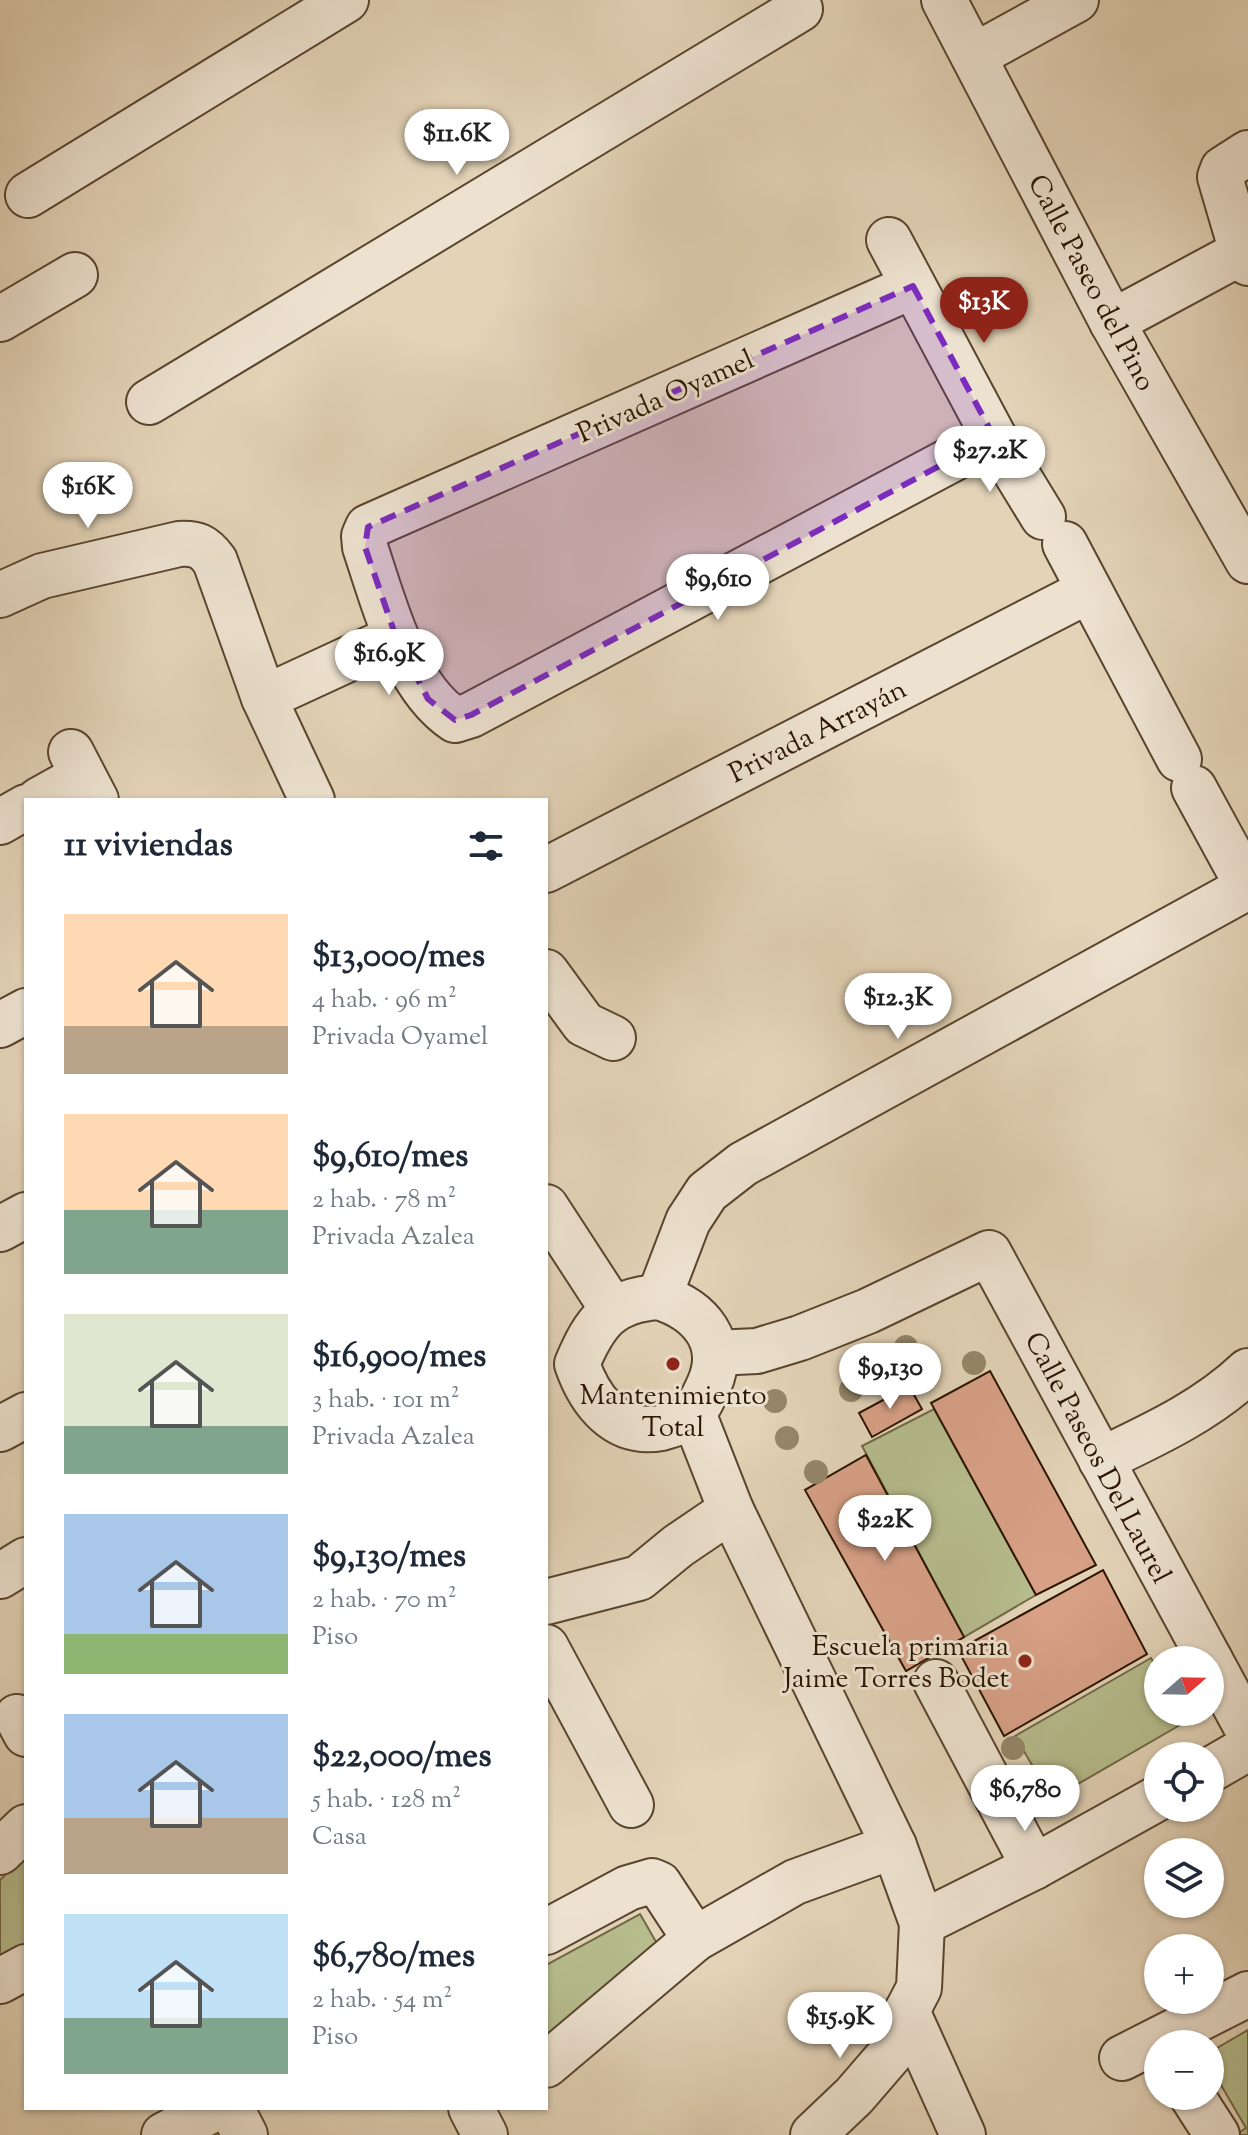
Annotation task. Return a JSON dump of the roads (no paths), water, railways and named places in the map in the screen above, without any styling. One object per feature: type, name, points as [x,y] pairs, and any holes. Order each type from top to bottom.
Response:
[{"type":"street","points":[[28,195],[346,0]]},
{"type":"street","name":"Calle Paseo del Pino","points":[[944,0],[1112,322],[1248,561]]},
{"type":"street","points":[[974,56],[1076,0]]},
{"type":"street","points":[[149,402],[800,9]]},
{"type":"street","points":[[1112,322],[1245,258],[1220,177],[1223,169],[1248,153]]},
{"type":"street","points":[[659,1297],[688,1221],[707,1192],[743,1164],[1248,887],[1088,591],[994,437],[889,240]]},
{"type":"street","points":[[0,319],[75,275]]},
{"type":"street","name":"Privada Oyamel","points":[[396,637],[365,547],[364,536],[368,527],[913,286]]},
{"type":"street","points":[[264,698],[396,637],[428,699],[455,720],[471,715],[994,437]]},
{"type":"street","points":[[0,595],[42,576],[179,544],[195,543],[206,548],[215,561],[264,698],[309,798]]},
{"type":"street","name":"Privada Arrayán","points":[[548,869],[1088,591]]},
{"type":"street","points":[[43,798],[83,776]]},
{"type":"street","points":[[0,822],[24,808]]},
{"type":"street","points":[[548,975],[584,1024],[613,1038]]},
{"type":"street","points":[[0,1025],[24,1012]]},
{"type":"street","points":[[548,1210],[613,1310]]},
{"type":"street","points":[[0,1229],[24,1216]]},
{"type":"street","name":"Calle Paseos Del Laurel","points":[[715,1353],[757,1351],[800,1338],[868,1311],[989,1253],[1202,1646]]},
{"type":"street","points":[[659,1297],[679,1303],[696,1315],[708,1331],[715,1353],[714,1374],[693,1413],[676,1424],[637,1429],[601,1410],[584,1384],[561,1368],[603,1317],[638,1299],[659,1297]]},
{"type":"street","points":[[1101,1460],[1166,1429],[1226,1392],[1248,1371]]},
{"type":"street","points":[[693,1413],[731,1510],[894,1846],[922,1923],[919,1988],[892,2052],[854,2096],[813,2135]]},
{"type":"street","points":[[0,1429],[24,1416]]},
{"type":"street","points":[[548,1601],[639,1578],[678,1546],[731,1510]]},
{"type":"street","points":[[0,1576],[24,1561]]},
{"type":"street","points":[[552,1672],[631,1805]]},
{"type":"street","points":[[936,1682],[1034,1867]]},
{"type":"street","name":"Calle Paseos Del Laurel","points":[[1224,1686],[1248,1730]]},
{"type":"street","points":[[1224,1762],[1248,1748]]},
{"type":"street","points":[[922,1923],[1034,1867],[1144,1806]]},
{"type":"street","points":[[0,1852],[24,1829]]},
{"type":"street","points":[[548,2063],[695,1939],[795,1882],[894,1846]]},
{"type":"street","points":[[548,1931],[628,1888],[652,1881],[659,1884],[695,1939]]},
{"type":"street","points":[[0,1981],[24,1968]]},
{"type":"street","points":[[1180,2030],[1248,1994]]},
{"type":"street","points":[[907,2011],[963,2135]]},
{"type":"street","points":[[164,2135],[212,2110]]},
{"type":"street","points":[[232,2110],[245,2135]]},
{"type":"street","points":[[1201,2110],[1217,2135]]},
{"type":"place","name":"Mantenimiento Total","points":[[673,1364]]},
{"type":"place","name":"Escuela primaria Jaime Torres Bodet","points":[[1025,1661]]}]
